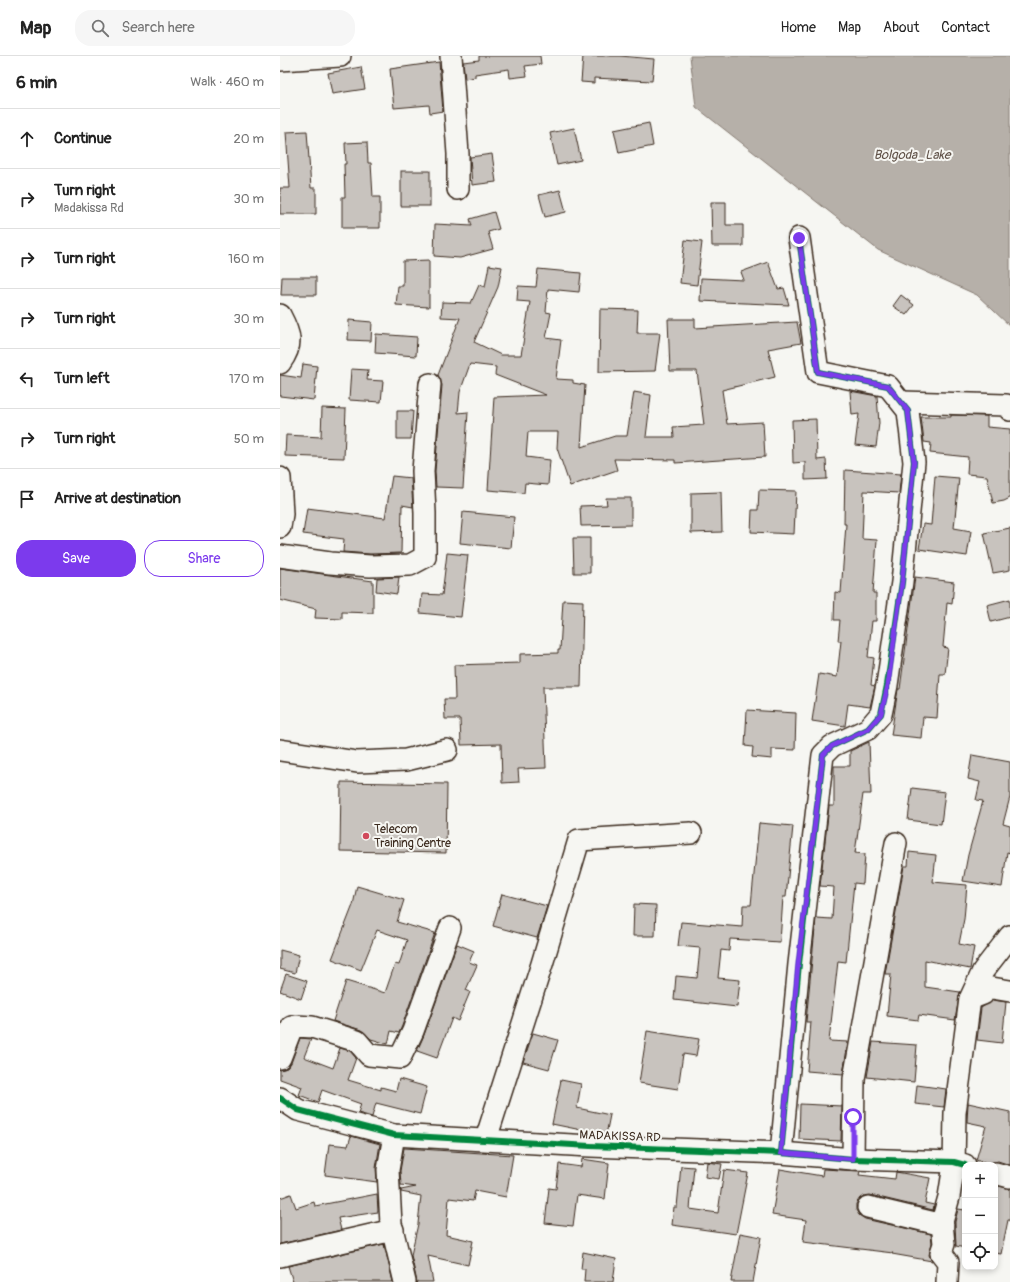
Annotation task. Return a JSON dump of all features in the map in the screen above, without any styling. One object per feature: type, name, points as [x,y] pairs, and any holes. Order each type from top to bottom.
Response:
[{"type":"street","points":[[280,60],[340,56]]},
{"type":"street","points":[[452,56],[458,154],[458,189]]},
{"type":"street","points":[[781,1153],[798,964],[823,755],[832,746],[868,729],[881,714],[888,685],[902,582],[914,462],[908,411],[888,386],[818,372],[799,238]]},
{"type":"street","points":[[280,315],[290,344],[287,353],[280,363]]},
{"type":"street","points":[[280,556],[330,563],[370,566],[410,565],[425,557],[423,471],[430,384]]},
{"type":"street","points":[[902,402],[1006,405],[1010,410]]},
{"type":"street","points":[[280,478],[282,514],[280,527]]},
{"type":"street","points":[[280,750],[357,762],[406,760],[447,750]]},
{"type":"street","points":[[486,1140],[542,964],[579,840],[691,833]]},
{"type":"street","points":[[853,1159],[854,1079],[896,843]]},
{"type":"street","points":[[280,1058],[288,1033],[292,1027],[296,1026],[312,1027],[357,1041],[369,1055],[400,1058],[413,1031],[450,928]]},
{"type":"street","points":[[947,1282],[948,1262],[941,1253],[944,1244],[943,1225],[960,1164],[955,1113],[970,999],[984,971],[1010,936]]},
{"type":"street","points":[[970,999],[983,994],[986,988],[1010,991]]},
{"type":"street","name":"MADAKISSA RD","points":[[280,1098],[298,1110],[394,1135],[590,1146],[781,1153],[853,1159],[960,1164]]},
{"type":"street","points":[[394,1135],[388,1170],[393,1230],[405,1282]]},
{"type":"street","points":[[998,1174],[1010,1177]]},
{"type":"street","points":[[868,1207],[943,1225]]},
{"type":"street","points":[[280,1256],[393,1230]]},
{"type":"water","name":"Bolgoda_Lake","points":[[690,56],[1010,56],[1010,326],[977,295],[878,250],[696,107]]},
{"type":"building","points":[[479,56],[540,56],[541,64],[525,66],[527,76],[510,78],[509,69],[475,74],[475,77],[465,79],[463,62],[479,60]]},
{"type":"building","points":[[583,56],[620,56],[654,59],[652,81],[594,78],[594,83],[581,82]]},
{"type":"building","points":[[439,62],[443,111],[430,113],[429,105],[394,108],[390,69]]},
{"type":"building","points":[[361,67],[365,89],[332,94],[328,73]]},
{"type":"building","points":[[649,123],[653,146],[619,153],[614,130]]},
{"type":"building","points":[[574,128],[581,160],[557,165],[550,133]]},
{"type":"building","points":[[307,131],[311,188],[316,188],[316,214],[280,214],[280,188],[290,188],[286,132]]},
{"type":"building","points":[[367,142],[368,163],[371,163],[373,197],[380,197],[380,228],[342,228],[342,197],[345,197],[345,143]]},
{"type":"building","points":[[492,154],[496,182],[472,185],[470,157]]},
{"type":"building","points":[[401,171],[430,171],[430,206],[401,206]]},
{"type":"building","points":[[560,190],[566,212],[545,217],[539,195]]},
{"type":"building","points":[[711,202],[726,202],[726,225],[743,225],[743,246],[712,246]]},
{"type":"building","points":[[494,212],[499,229],[488,232],[493,249],[460,258],[434,256],[435,224],[472,226],[470,219]]},
{"type":"building","points":[[685,240],[702,242],[697,285],[680,283]]},
{"type":"building","points":[[429,260],[429,307],[396,305],[398,286],[403,286],[403,261]]},
{"type":"building","points":[[768,262],[778,289],[784,288],[789,305],[700,301],[701,278],[744,280],[741,272]]},
{"type":"building","points":[[489,265],[502,267],[498,287],[474,342],[501,355],[521,355],[530,302],[517,301],[518,286],[536,287],[538,269],[581,273],[579,292],[548,289],[546,312],[551,313],[546,338],[561,340],[556,379],[573,380],[573,383],[585,385],[581,447],[615,436],[627,436],[634,392],[651,395],[646,437],[674,437],[673,427],[704,425],[697,371],[670,371],[668,319],[695,319],[695,328],[797,322],[801,343],[768,349],[775,377],[722,390],[727,424],[763,422],[765,457],[675,463],[675,460],[614,459],[617,470],[570,486],[557,448],[558,432],[528,432],[526,457],[550,460],[548,485],[525,483],[524,493],[488,490],[494,397],[546,395],[495,375],[496,367],[470,364],[460,392],[458,413],[468,412],[463,488],[436,487],[435,471],[442,385],[438,375],[460,318],[441,317],[442,302],[471,303],[479,285],[485,287]]},
{"type":"building","points":[[282,277],[316,277],[316,295],[281,295]]},
{"type":"building","points":[[901,295],[914,305],[906,315],[893,306]]},
{"type":"building","points":[[600,309],[638,310],[637,333],[660,333],[655,371],[599,372]]},
{"type":"building","points":[[349,320],[372,322],[371,341],[348,340]]},
{"type":"building","points":[[376,334],[417,337],[416,356],[375,353]]},
{"type":"building","points":[[303,364],[317,366],[314,400],[280,396],[280,375],[301,378]]},
{"type":"building","points":[[351,369],[368,370],[367,380],[383,381],[381,402],[349,400]]},
{"type":"building","points":[[850,391],[877,396],[879,423],[876,447],[855,445],[859,414],[852,415]]},
{"type":"building","points":[[322,408],[346,409],[344,458],[285,456],[286,435],[321,437]]},
{"type":"building","points":[[397,411],[413,411],[411,439],[397,439]]},
{"type":"building","points":[[951,415],[987,416],[987,427],[1010,429],[1010,498],[993,503],[987,476],[967,474],[968,457],[930,453],[931,443],[924,442],[921,417],[951,417]]},
{"type":"building","points":[[816,419],[817,460],[826,459],[827,479],[805,480],[805,462],[793,463],[792,420]]},
{"type":"building","points":[[845,470],[901,474],[899,493],[864,491],[862,539],[877,540],[873,593],[876,593],[876,621],[872,621],[868,657],[874,658],[871,685],[875,686],[870,707],[848,704],[845,726],[812,721],[819,674],[837,677],[841,641],[838,641],[840,620],[834,620],[835,592],[841,593],[846,524],[844,524]]},
{"type":"building","points":[[392,476],[411,478],[413,507],[402,505],[401,553],[370,554],[343,552],[344,539],[303,534],[307,508],[385,518]]},
{"type":"building","points":[[935,476],[959,478],[954,528],[971,531],[967,556],[919,549],[923,524],[931,525]]},
{"type":"building","points":[[759,490],[796,491],[794,534],[751,532],[752,510],[758,510]]},
{"type":"building","points":[[721,492],[722,532],[691,533],[691,493]]},
{"type":"building","points":[[606,498],[631,498],[631,525],[581,526],[580,506],[607,505]]},
{"type":"building","points":[[463,512],[514,517],[511,548],[460,543]]},
{"type":"building","points":[[1010,528],[1010,570],[993,573],[984,533]]},
{"type":"building","points":[[573,538],[590,538],[590,573],[574,573]]},
{"type":"building","points":[[447,553],[468,555],[461,617],[420,613],[422,594],[442,595]]},
{"type":"building","points":[[280,568],[373,581],[373,613],[342,612],[342,619],[315,618],[316,609],[280,600]]},
{"type":"building","points":[[399,577],[397,594],[376,591],[377,578]]},
{"type":"building","points":[[915,577],[954,582],[952,604],[947,603],[943,647],[948,648],[945,674],[940,674],[937,718],[923,717],[921,738],[891,735],[898,689],[900,689]]},
{"type":"building","points":[[1010,599],[1010,617],[991,622],[987,605]]},
{"type":"building","points":[[563,600],[583,601],[581,687],[543,687],[546,768],[518,769],[519,782],[502,783],[501,744],[461,745],[460,719],[445,719],[444,699],[455,699],[454,665],[520,663],[520,654],[558,653],[558,650],[560,650]]},
{"type":"building","points":[[747,710],[796,713],[795,750],[772,749],[772,759],[752,757],[753,747],[745,746]]},
{"type":"building","points":[[869,742],[871,794],[863,794],[855,853],[865,854],[863,884],[854,883],[846,962],[838,961],[829,1041],[848,1042],[843,1074],[807,1071],[811,1022],[806,1022],[816,918],[832,919],[834,887],[820,886],[829,806],[834,806],[834,766],[850,766],[850,751]]},
{"type":"building","points":[[972,755],[1010,762],[1010,797],[1003,824],[1010,826],[1010,853],[1007,852],[1002,887],[963,881],[968,855],[983,801],[976,800],[980,782],[968,779]]},
{"type":"building","points":[[341,782],[447,784],[446,853],[340,851]]},
{"type":"building","points":[[912,788],[945,792],[941,824],[908,820]]},
{"type":"building","points":[[759,823],[793,826],[786,897],[783,897],[780,942],[730,939],[729,951],[721,950],[718,978],[740,980],[737,1007],[674,1000],[676,976],[697,978],[700,948],[678,946],[681,922],[742,927],[743,905],[751,905]]},
{"type":"building","points":[[909,852],[936,855],[933,882],[967,885],[964,919],[959,944],[974,947],[970,969],[925,960],[925,987],[960,992],[955,1020],[919,1015],[918,1020],[887,1016],[891,974],[885,974],[904,866],[908,866]]},
{"type":"building","points":[[357,886],[404,900],[397,922],[435,933],[402,1026],[399,1033],[391,1031],[388,1044],[371,1039],[361,1030],[333,1021],[346,981],[385,993],[395,964],[399,965],[407,940],[377,930],[361,970],[332,959],[353,905]]},
{"type":"building","points":[[502,894],[547,906],[537,938],[493,926]]},
{"type":"building","points":[[634,904],[656,905],[655,936],[633,936]]},
{"type":"building","points":[[457,944],[474,951],[469,962],[477,965],[466,990],[470,992],[458,1021],[452,1018],[437,1058],[417,1051]]},
{"type":"building","points":[[280,950],[299,955],[295,973],[280,969]]},
{"type":"building","points":[[286,974],[307,981],[301,999],[280,991]]},
{"type":"building","points":[[993,1000],[1006,1002],[1002,1043],[977,1040],[981,1008]]},
{"type":"building","points":[[647,1031],[699,1039],[696,1056],[683,1054],[678,1089],[639,1083]]},
{"type":"building","points":[[533,1033],[558,1040],[549,1069],[523,1062]]},
{"type":"building","points":[[300,1038],[311,1039],[304,1057],[333,1068],[340,1048],[350,1051],[356,1058],[348,1080],[381,1090],[381,1087],[396,1091],[399,1079],[427,1087],[420,1114],[376,1103],[372,1117],[358,1113],[361,1104],[322,1090],[318,1102],[299,1095],[302,1087],[280,1079],[280,1070],[287,1068],[291,1063]]},
{"type":"building","points":[[873,1042],[917,1045],[914,1082],[867,1077]]},
{"type":"building","points":[[561,1080],[581,1084],[577,1108],[610,1115],[606,1135],[590,1134],[591,1132],[552,1124]]},
{"type":"building","points":[[917,1085],[946,1089],[944,1107],[915,1104]]},
{"type":"building","points":[[968,1103],[1010,1112],[1010,1165],[998,1161],[982,1162],[976,1160],[986,1126],[967,1122]]},
{"type":"building","points":[[800,1104],[842,1106],[841,1141],[799,1139]]},
{"type":"building","points":[[351,1136],[380,1144],[376,1168],[377,1182],[325,1175],[329,1144],[348,1146]]},
{"type":"building","points":[[404,1148],[513,1155],[506,1197],[475,1191],[473,1201],[449,1198],[446,1235],[473,1241],[468,1265],[428,1256],[433,1282],[417,1282],[411,1255],[418,1224],[421,1196],[401,1192],[401,1190],[416,1187],[401,1185],[400,1171]]},
{"type":"building","points":[[582,1159],[609,1163],[605,1199],[577,1195],[573,1226],[545,1223],[549,1188],[556,1189],[559,1164],[581,1167]]},
{"type":"building","points":[[707,1162],[722,1164],[719,1179],[705,1177]]},
{"type":"building","points":[[681,1166],[694,1167],[690,1209],[718,1213],[724,1170],[748,1173],[736,1234],[672,1225],[674,1207],[677,1207]]},
{"type":"building","points":[[780,1169],[822,1176],[823,1169],[860,1171],[859,1175],[895,1179],[896,1172],[930,1178],[925,1203],[934,1205],[933,1210],[870,1195],[860,1198],[856,1204],[856,1210],[859,1215],[865,1219],[931,1234],[932,1243],[929,1255],[932,1261],[892,1254],[893,1253],[803,1242],[806,1220],[772,1215]]},
{"type":"building","points":[[998,1186],[1010,1189],[1010,1220],[1008,1220],[1001,1254],[998,1254]]},
{"type":"building","points":[[291,1194],[296,1208],[314,1202],[315,1206],[377,1194],[378,1212],[338,1218],[341,1230],[280,1244],[280,1198]]},
{"type":"building","points":[[958,1209],[962,1210],[962,1247],[956,1246],[955,1222]]},
{"type":"building","points":[[740,1233],[761,1237],[753,1282],[731,1282]]},
{"type":"building","points":[[384,1244],[393,1282],[293,1282],[288,1266]]},
{"type":"building","points":[[583,1252],[616,1259],[613,1282],[584,1282],[585,1269],[581,1269]]},
{"type":"cycle path","points":[[781,1153],[799,964],[823,755],[832,746],[868,729],[881,714],[887,685],[902,582],[914,462],[908,411],[888,386],[818,372],[799,238]]},
{"type":"cycle path","points":[[280,1098],[298,1110],[394,1135],[590,1146],[781,1153],[853,1159],[954,1162],[962,1164]]},
{"type":"place","name":"Telecom Training Centre","points":[[366,836]]},
{"type":"route","points":[[799,238],[818,372],[888,386],[908,411],[914,462],[902,582],[888,685],[881,714],[868,729],[832,746],[823,755],[798,964],[781,1153],[853,1159],[853,1117]]}]
